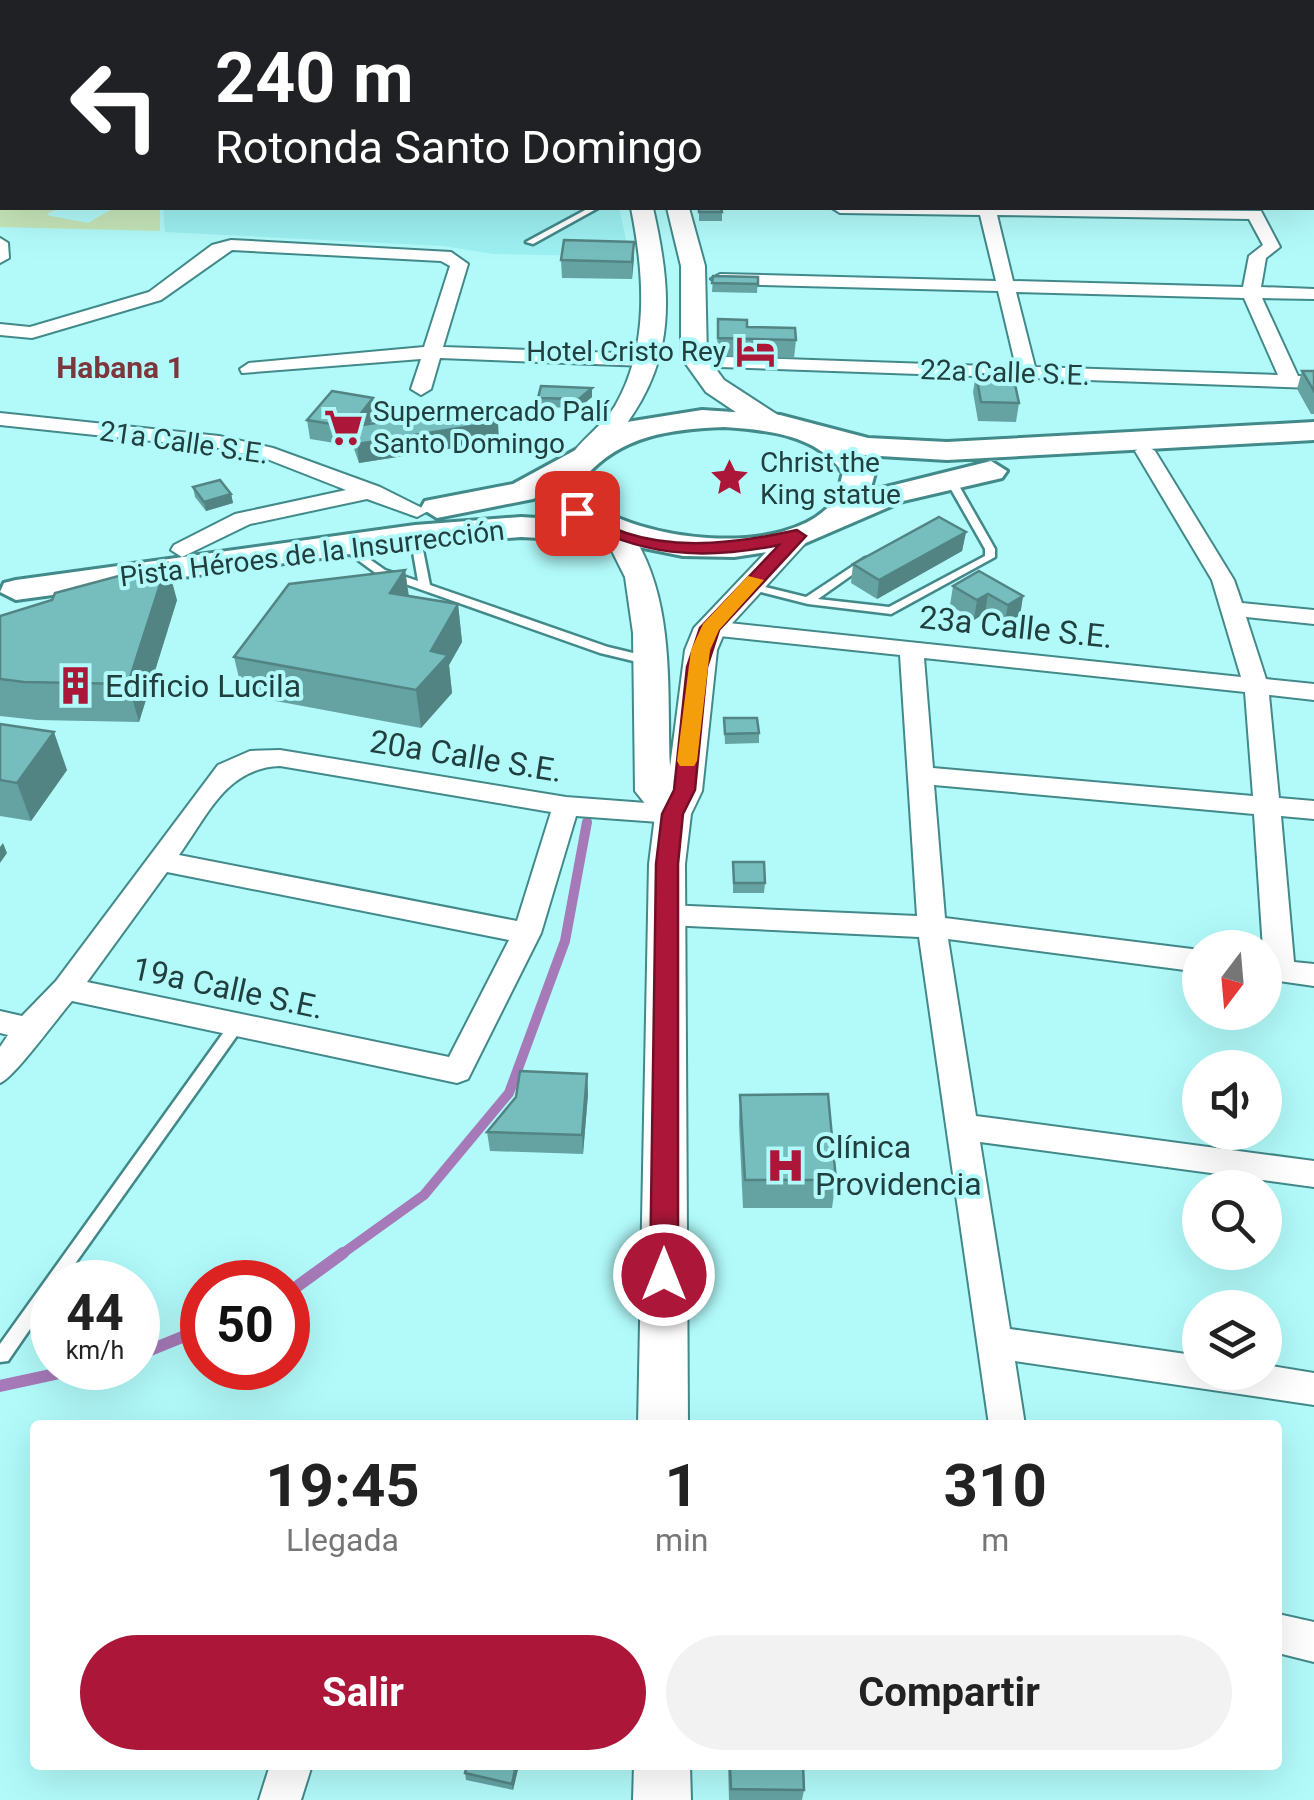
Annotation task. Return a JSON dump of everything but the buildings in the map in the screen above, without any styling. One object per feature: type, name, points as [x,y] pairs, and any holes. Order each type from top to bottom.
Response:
[{"type":"main road","points":[[642,210],[655,285],[646,360],[627,408],[582,458],[566,484],[570,503],[589,522],[615,535],[640,577],[650,661],[653,791],[672,814]]},
{"type":"main road","points":[[663,1420],[666,915],[672,814],[684,790],[694,686],[710,628],[749,586],[855,496],[858,474],[842,452],[784,426],[715,386],[697,362],[690,342],[693,266],[679,210]]},
{"type":"main road","name":"Pista Héroes de la Insurrección","points":[[8,592],[341,544],[522,492],[621,434],[670,422],[724,418],[784,426]]},
{"type":"main road","points":[[784,426],[852,445],[916,451],[1303,433]]},
{"type":"main road","points":[[812,530],[878,496],[949,478],[1303,433]]},
{"type":"main road","name":"Pista Héroes de la Insurrección","points":[[8,592],[104,563],[416,523],[615,535],[660,546],[713,549],[812,530]]},
{"type":"main road","points":[[662,1770],[662,1800]]},
{"type":"street","points":[[987,210],[1027,374]]},
{"type":"street","points":[[1041,210],[1255,214],[1272,247],[1258,256],[1251,293],[1291,382]]},
{"type":"street","points":[[0,243],[0,258]]},
{"type":"street","points":[[5,337],[139,303],[231,245],[456,259],[459,264],[421,388]]},
{"type":"street","points":[[713,279],[1314,294]]},
{"type":"street","points":[[249,368],[434,352],[646,360]]},
{"type":"street","name":"22a Calle S.E.","points":[[697,362],[1314,382]]},
{"type":"street","name":"21a Calle S.E.","points":[[0,419],[219,442],[272,454],[373,490],[416,523]]},
{"type":"street","points":[[1145,451],[1224,580],[1256,685],[1267,804],[1272,930]]},
{"type":"street","points":[[182,550],[243,520],[373,490]]},
{"type":"street","points":[[1232,609],[1314,617]]},
{"type":"street","name":"23a Calle S.E.","points":[[710,628],[1314,692]]},
{"type":"street","points":[[911,648],[932,927],[1006,1420]]},
{"type":"street","name":"20a Calle S.E.","points":[[159,860],[227,771],[250,759],[280,758],[566,806],[672,814]]},
{"type":"street","points":[[920,775],[1314,810]]},
{"type":"street","points":[[0,1072],[14,1026],[66,990],[159,860],[527,932],[566,806]]},
{"type":"street","points":[[666,915],[932,927],[1182,959]]},
{"type":"street","name":"19a Calle S.E.","points":[[66,990],[457,1071],[527,932]]},
{"type":"street","points":[[1282,971],[1314,976]]},
{"type":"street","points":[[964,1127],[1314,1174]]},
{"type":"street","points":[[994,1342],[1182,1369]]},
{"type":"street","points":[[1282,1383],[1314,1388]]},
{"type":"street","points":[[1282,1635],[1314,1642]]},
{"type":"street","points":[[280,1800],[289,1770]]},
{"type":"lane","points":[[530,242],[590,210]]},
{"type":"lane","points":[[749,586],[808,601],[901,609],[990,557],[990,549],[949,478]]},
{"type":"lane","points":[[950,520],[968,513]]},
{"type":"lane","points":[[416,523],[425,587]]},
{"type":"lane","points":[[341,544],[381,572],[604,650],[650,661]]},
{"type":"lane","points":[[808,601],[875,556]]},
{"type":"lane","points":[[69,1260],[236,1026]]},
{"type":"lane","points":[[2,1355],[30,1315]]},
{"type":"shaded area","points":[[163,210],[619,210],[630,257],[493,254],[443,246],[165,232]]},
{"type":"green space","points":[[0,210],[55,210],[46,215],[88,223],[111,210],[160,210],[160,231],[0,227]]},
{"type":"waterway","points":[[586,825],[587,821]]},
{"type":"waterway","points":[[339,1256],[424,1195],[509,1093],[565,941],[587,822]]},
{"type":"waterway","points":[[310,1277],[343,1253]]},
{"type":"waterway","points":[[160,1346],[180,1338]]},
{"type":"waterway","points":[[0,1386],[30,1379]]},
{"type":"slow traffic","points":[[687,761],[701,650],[710,628],[755,580]]},
{"type":"place","name":"Hotel Cristo Rey","points":[[756,351]]},
{"type":"place","name":"Supermercado Palí Santo Domingo","points":[[343,427]]},
{"type":"place","name":"Christ the King statue","points":[[730,478]]},
{"type":"place","name":"Edificio Lucila","points":[[75,686]]},
{"type":"place","name":"Clínica Providencia","points":[[785,1165]]},
{"type":"district","name":"Habana 1","points":[[120,368]]},
{"type":"route","points":[[577,513],[609,533],[660,546],[713,549],[797,536],[710,628],[697,667],[684,790],[672,814],[667,864],[664,1275]]}]
